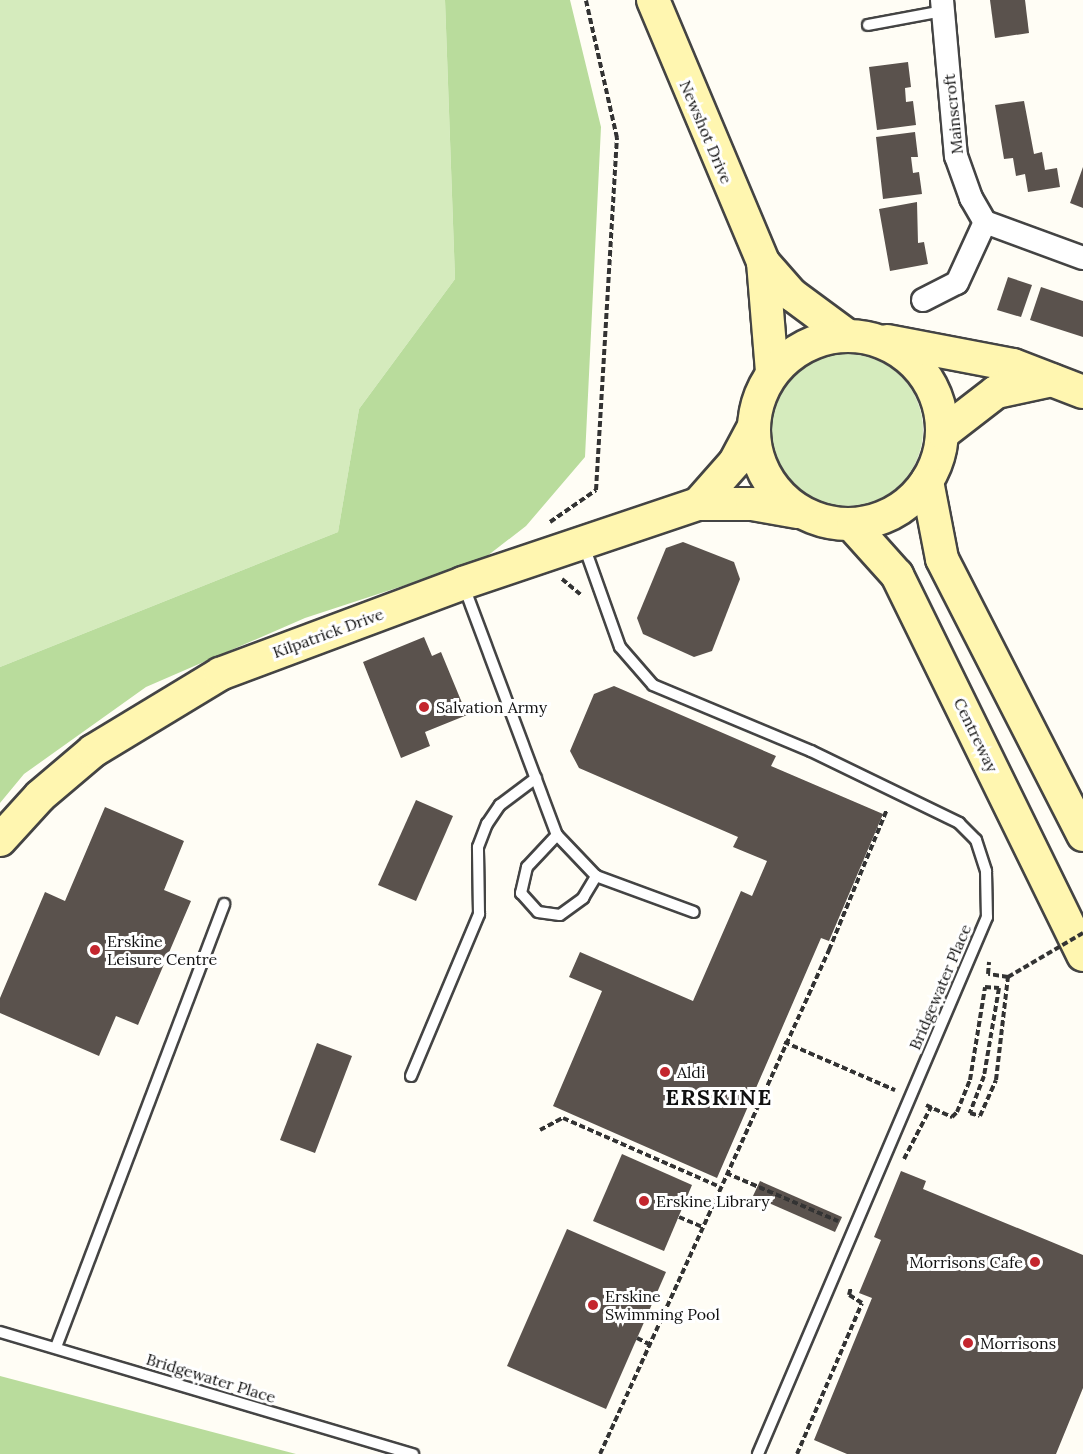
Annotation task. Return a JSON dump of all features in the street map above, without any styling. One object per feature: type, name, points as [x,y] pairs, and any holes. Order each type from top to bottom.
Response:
[{"type":"street","name":"Newshot Drive","points":[[653,0],[764,262],[791,294],[845,334]]},
{"type":"street","name":"Mainscroft","points":[[942,5],[956,156],[985,222]]},
{"type":"street","points":[[923,300],[957,283],[985,222],[1083,258]]},
{"type":"street","name":"Newshot Drive","points":[[764,262],[772,371]]},
{"type":"street","points":[[879,340],[918,367],[931,387],[943,433],[927,481],[904,506],[880,519],[853,526],[798,512],[766,475],[753,428],[772,371],[810,342],[845,334],[879,340],[1013,365],[1083,392]]},
{"type":"street","points":[[943,433],[996,392],[1052,380]]},
{"type":"street","name":"Kilpatrick Drive","points":[[698,504],[735,462],[753,428]]},
{"type":"street","points":[[927,481],[942,559],[1083,835]]},
{"type":"street","name":"Kilpatrick Drive","points":[[0,840],[40,796],[93,751],[159,708],[220,674],[463,583],[698,504],[752,504],[798,512]]},
{"type":"street","name":"Centreway","points":[[853,526],[897,575],[1083,955]]},
{"type":"lane","points":[[868,25],[942,5]]},
{"type":"lane","name":"Bridgewater Place","points":[[583,543],[620,647],[653,685],[864,776],[959,823],[976,840],[986,872],[987,916],[761,1453]]},
{"type":"lane","points":[[463,583],[557,835],[596,876],[694,912]]},
{"type":"lane","points":[[411,1076],[479,914],[478,847],[487,824],[500,805],[536,778]]},
{"type":"lane","points":[[557,835],[527,867],[521,893],[538,912],[560,915],[583,898],[596,876]]},
{"type":"lane","points":[[56,1347],[224,904]]},
{"type":"lane","name":"Bridgewater Place","points":[[0,1332],[413,1454]]},
{"type":"path","points":[[586,0],[617,138],[596,490],[541,528],[537,557],[589,602]]},
{"type":"path","points":[[600,1454],[888,810],[879,806],[888,788]]},
{"type":"path","points":[[988,974],[1008,977],[1083,933]]},
{"type":"path","points":[[784,1042],[910,1096],[952,1117],[957,1112],[970,1080],[985,987],[999,988],[984,1076],[970,1113],[980,1116],[996,1080],[1008,977]]},
{"type":"path","points":[[540,1130],[563,1118],[720,1187]]},
{"type":"path","points":[[726,1173],[854,1228]]},
{"type":"path","points":[[678,1217],[702,1227]]},
{"type":"path","points":[[797,1454],[862,1303],[849,1295],[855,1275]]},
{"type":"path","points":[[637,1338],[649,1344]]},
{"type":"green space","points":[[0,0],[445,0],[455,279],[359,409],[338,532],[0,667]]},
{"type":"green space","points":[[445,0],[570,0],[601,127],[585,457],[526,526],[482,560],[305,618],[146,687],[24,774],[0,803],[0,667],[338,532],[359,409],[455,279]]},
{"type":"green space","points":[[847,354],[876,360],[901,376],[917,401],[923,430],[917,459],[901,484],[876,500],[847,506],[818,500],[793,484],[777,459],[771,430],[777,401],[793,376],[818,360]]},
{"type":"green space","points":[[0,1376],[296,1454],[0,1454]]},
{"type":"building","points":[[990,0],[1025,0],[1029,33],[995,38]]},
{"type":"building","points":[[908,62],[911,87],[905,88],[906,102],[913,101],[916,125],[877,130],[869,67]]},
{"type":"building","points":[[1024,101],[1034,154],[1042,152],[1045,170],[1057,168],[1060,187],[1028,192],[1025,174],[1016,176],[1013,158],[1004,159],[995,105]]},
{"type":"building","points":[[915,132],[918,157],[911,157],[913,173],[919,172],[922,194],[883,199],[876,137]]},
{"type":"building","points":[[1083,167],[1083,208],[1070,203]]},
{"type":"building","points":[[917,202],[918,243],[924,242],[928,264],[890,271],[879,209]]},
{"type":"building","points":[[1008,277],[1032,285],[1021,317],[997,310]]},
{"type":"building","points":[[1041,287],[1083,301],[1083,337],[1030,320]]},
{"type":"building","points":[[683,542],[734,562],[740,579],[712,651],[694,657],[643,634],[637,618],[666,548]]},
{"type":"building","points":[[424,637],[432,656],[441,652],[467,715],[425,732],[430,746],[401,758],[363,662]]},
{"type":"building","points":[[614,686],[776,756],[771,766],[883,814],[829,941],[821,938],[717,1178],[553,1106],[602,991],[569,977],[580,952],[693,1001],[741,891],[752,896],[767,861],[733,847],[738,837],[579,768],[570,751],[594,694]]},
{"type":"building","points":[[416,800],[453,816],[416,901],[378,885]]},
{"type":"building","name":"Erskine Leisure Centre","points":[[105,807],[184,841],[164,890],[191,901],[138,1025],[116,1016],[99,1056],[0,1013],[0,998],[45,892],[65,901]]},
{"type":"building","points":[[317,1043],[352,1056],[315,1153],[280,1140]]},
{"type":"building","name":"Erskine Library","points":[[622,1154],[692,1185],[664,1251],[593,1221]]},
{"type":"building","name":"Morrisons","points":[[901,1171],[926,1181],[923,1189],[1083,1255],[1083,1388],[1056,1454],[847,1454],[814,1440],[872,1298],[859,1293],[881,1240],[874,1237]]},
{"type":"building","points":[[760,1181],[842,1217],[835,1232],[753,1196]]},
{"type":"building","name":"Erskine Swimming Pool","points":[[567,1229],[666,1272],[606,1409],[507,1366]]},
{"type":"place","name":"Salvation Army","points":[[424,707]]},
{"type":"place","name":"Erskine Leisure Centre","points":[[95,950]]},
{"type":"place","name":"Aldi","points":[[665,1072]]},
{"type":"place","name":"Erskine Library","points":[[644,1201]]},
{"type":"place","name":"Morrisons Cafe","points":[[1035,1262]]},
{"type":"place","name":"Erskine Swimming Pool","points":[[593,1305]]},
{"type":"place","name":"Morrisons","points":[[968,1343]]},
{"type":"district","name":"ERSKINE","points":[[719,1098]]}]
